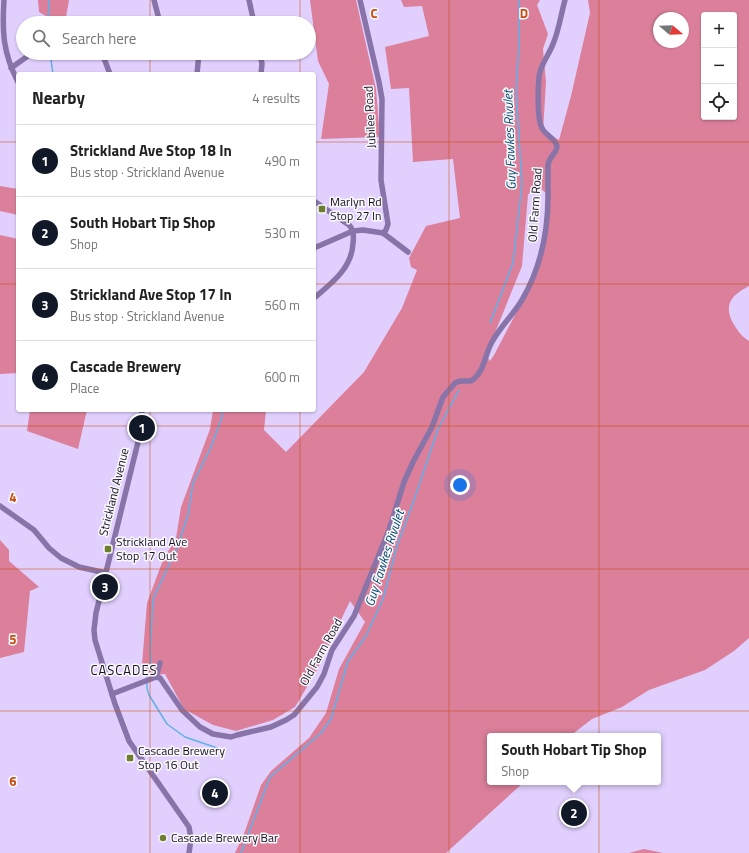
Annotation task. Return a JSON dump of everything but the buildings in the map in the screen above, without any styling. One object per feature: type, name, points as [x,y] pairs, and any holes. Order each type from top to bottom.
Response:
[{"type":"street","points":[[4,0],[3,36],[7,56],[16,78]]},
{"type":"street","points":[[154,0],[158,16]]},
{"type":"street","points":[[249,0],[252,16]]},
{"type":"street","name":"Jubilee Road","points":[[360,0],[380,82],[382,99],[381,180],[388,224],[383,233]]},
{"type":"street","name":"Old Farm Road","points":[[156,677],[160,678],[182,710],[192,720],[213,734],[231,737],[270,727],[294,715],[308,698],[324,674],[332,650],[354,616],[389,530],[408,472],[432,427],[443,397],[455,383],[460,381],[471,381],[481,371],[494,337],[522,300],[542,253],[547,213],[549,162],[557,146],[556,142],[540,125],[539,76],[555,39],[565,0]]},
{"type":"street","points":[[11,68],[22,60]]},
{"type":"street","points":[[105,60],[109,72]]},
{"type":"street","points":[[197,72],[198,60]]},
{"type":"street","points":[[261,60],[261,72]]},
{"type":"street","points":[[316,202],[349,225],[353,230],[354,241],[352,254],[348,264],[336,280],[316,296]]},
{"type":"street","points":[[316,247],[353,230],[363,230],[383,233],[408,252]]},
{"type":"street","name":"Strickland Avenue","points":[[142,412],[140,434],[96,613],[94,630],[96,646],[124,730],[132,746],[189,827],[191,839],[189,853]]},
{"type":"street","points":[[0,506],[34,530],[49,548],[61,558],[78,567],[106,573]]},
{"type":"street","points":[[112,694],[156,677],[160,663]]},
{"type":"shaded area","points":[[38,0],[69,0],[66,16],[46,16],[39,12]]},
{"type":"shaded area","points":[[310,0],[356,0],[376,89],[380,137],[321,139],[329,84],[318,61],[316,46],[316,16],[312,16]]},
{"type":"shaded area","points":[[401,0],[540,0],[537,5],[548,34],[543,49],[546,82],[543,131],[559,140],[571,96],[590,13],[588,0],[749,0],[749,286],[734,297],[729,305],[729,310],[730,316],[736,328],[749,341],[749,638],[734,651],[705,670],[649,690],[622,707],[592,719],[574,733],[487,733],[487,785],[521,785],[446,853],[235,853],[245,831],[261,785],[271,771],[309,738],[326,713],[339,669],[365,622],[350,601],[317,670],[295,707],[273,720],[236,731],[213,725],[184,709],[165,674],[141,676],[147,603],[163,560],[176,538],[181,507],[210,429],[213,412],[266,412],[264,430],[286,452],[364,372],[402,308],[417,270],[411,267],[409,258],[426,226],[460,218],[453,159],[413,162],[409,88],[391,89],[385,47],[429,36],[422,6],[404,7]],"holes":[[[533,188],[540,188],[546,193],[547,227],[536,275],[490,361],[486,355],[522,266],[528,195]]]},
{"type":"shaded area","points":[[0,186],[16,189],[16,215],[0,211]]},
{"type":"shaded area","points":[[0,235],[16,239],[16,373],[0,374]]},
{"type":"shaded area","points":[[30,412],[87,412],[78,449],[27,431]]},
{"type":"shaded area","points":[[0,540],[9,550],[9,561],[39,587],[30,591],[24,652],[0,658]]},
{"type":"shaded area","points":[[644,849],[663,853],[629,853]]},
{"type":"waterway","points":[[48,16],[49,0]]},
{"type":"waterway","name":"Guy Fawkes Rivulet","points":[[490,323],[513,263],[522,184],[516,91],[519,44],[519,0]]},
{"type":"waterway","points":[[51,60],[53,72]]},
{"type":"waterway","name":"Guy Fawkes Rivulet","points":[[241,853],[270,777],[321,733],[331,719],[348,661],[366,636],[383,599],[397,546],[438,429],[459,390]]},
{"type":"waterway","points":[[222,412],[222,417],[211,447],[193,483],[188,515],[177,548],[153,599],[150,651],[151,660],[147,673],[147,688],[149,695],[167,724],[185,737],[223,750]]},
{"type":"place","name":"Marlyn Rd Stop 27 In","points":[[322,209]]},
{"type":"place","name":"Strickland Ave Stop 18 In","points":[[142,428]]},
{"type":"place","name":"Strickland Ave Stop 17 Out","points":[[108,549]]},
{"type":"place","name":"Strickland Ave Stop 17 In","points":[[105,587]]},
{"type":"place","name":"Cascade Brewery Stop 16 Out","points":[[130,758]]},
{"type":"place","name":"Cascade Brewery","points":[[215,793]]},
{"type":"place","name":"South Hobart Tip Shop","points":[[574,813]]},
{"type":"place","name":"Cascade Brewery Bar","points":[[163,838]]},
{"type":"district","name":"CASCADES","points":[[124,670]]}]
